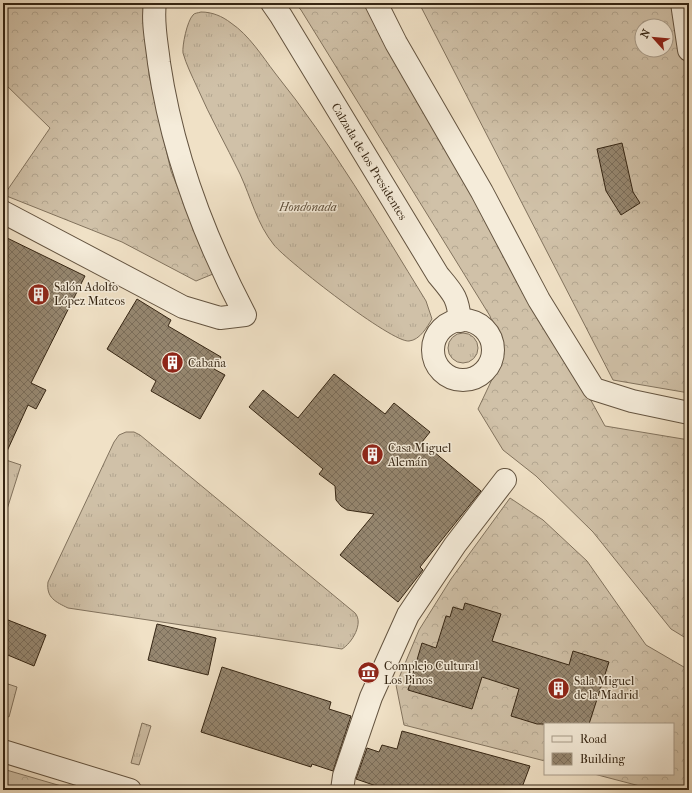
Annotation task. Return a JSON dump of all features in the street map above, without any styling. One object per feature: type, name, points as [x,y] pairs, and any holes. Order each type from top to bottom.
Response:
[{"type":"street","points":[[3,212],[183,307],[220,318],[245,315],[231,288],[205,228],[181,161],[164,92],[156,42],[155,3]]},
{"type":"street","name":"Calzada de los Presidentes","points":[[272,3],[438,275],[453,293],[459,304],[460,321]]},
{"type":"street","points":[[376,3],[396,43],[482,192],[539,300],[594,389],[632,401],[689,413]]},
{"type":"street","points":[[682,3],[689,50]]},
{"type":"street","points":[[342,790],[344,776],[371,697],[408,615],[455,545],[505,480]]},
{"type":"street","points":[[3,751],[130,790]]},
{"type":"green space","points":[[3,3],[150,3],[149,75],[171,171],[213,274],[196,281],[122,242],[4,195],[50,128],[3,82]]},
{"type":"green space","points":[[295,3],[373,3],[605,426],[689,440],[689,640],[671,629],[593,532],[536,476],[503,450],[478,409],[504,354],[490,316],[301,10]]},
{"type":"green space","points":[[419,3],[689,3],[689,393],[613,380]]},
{"type":"green space","name":"Hondonada","points":[[201,12],[224,18],[244,33],[296,100],[335,156],[426,301],[432,319],[423,333],[417,338],[409,341],[399,338],[362,316],[298,267],[274,245],[268,237],[259,220],[240,174],[187,66],[183,53],[184,39],[189,22],[195,13]]},
{"type":"green space","points":[[463,333],[473,338],[478,348],[473,358],[463,363],[453,358],[448,348],[453,338]]},
{"type":"green space","points":[[126,432],[134,432],[140,435],[355,613],[358,622],[356,632],[350,642],[342,649],[68,608],[53,599],[50,596],[48,582],[114,442],[119,435]]},
{"type":"green space","points":[[3,459],[21,465],[3,522]]},
{"type":"green space","points":[[510,498],[543,520],[587,561],[646,645],[689,670],[689,790],[655,790],[598,775],[674,775],[674,723],[544,723],[544,761],[404,725],[396,685],[419,630],[451,579]]},
{"type":"green space","points":[[8,684],[17,687],[9,717],[3,715],[3,702]]},
{"type":"green space","points":[[142,723],[151,726],[139,765],[131,763]]},
{"type":"green space","points":[[3,769],[75,790],[3,790]]},
{"type":"building","points":[[622,143],[633,192],[640,203],[621,215],[606,191],[597,149]]},
{"type":"building","points":[[3,236],[85,276],[31,383],[46,390],[36,409],[28,405],[3,460]]},
{"type":"building","name":"Cabaña","points":[[137,299],[171,320],[168,326],[221,357],[214,369],[225,375],[200,419],[151,391],[156,381],[107,349]]},
{"type":"building","name":"Casa Miguel Alemán","points":[[334,374],[385,414],[394,403],[430,432],[422,442],[481,491],[420,567],[423,570],[398,602],[340,555],[374,514],[347,510],[341,506],[336,500],[335,486],[319,474],[323,469],[249,407],[263,390],[298,418]]},
{"type":"building","points":[[465,603],[501,614],[492,641],[569,665],[573,651],[609,662],[589,723],[537,724],[511,716],[519,689],[482,677],[472,709],[408,690],[422,643],[436,648],[446,616],[450,617],[453,607],[463,610]]},
{"type":"building","points":[[3,618],[46,635],[34,666],[3,653]]},
{"type":"building","points":[[157,624],[216,638],[208,675],[148,660]]},
{"type":"building","points":[[222,667],[331,702],[329,709],[351,716],[333,771],[312,764],[311,767],[201,732]]},
{"type":"building","points":[[402,731],[530,766],[521,790],[388,790],[356,779],[367,748],[379,752],[382,745],[397,749]]},
{"type":"place","name":"Salón Adolfo López Mateos","points":[[39,294]]},
{"type":"place","name":"Cabaña","points":[[173,363]]},
{"type":"place","name":"Casa Miguel Alemán","points":[[373,455]]},
{"type":"place","name":"Complejo Cultural Los Pinos","points":[[369,673]]},
{"type":"place","name":"Sala Miguel de la Madrid","points":[[558,688]]}]
